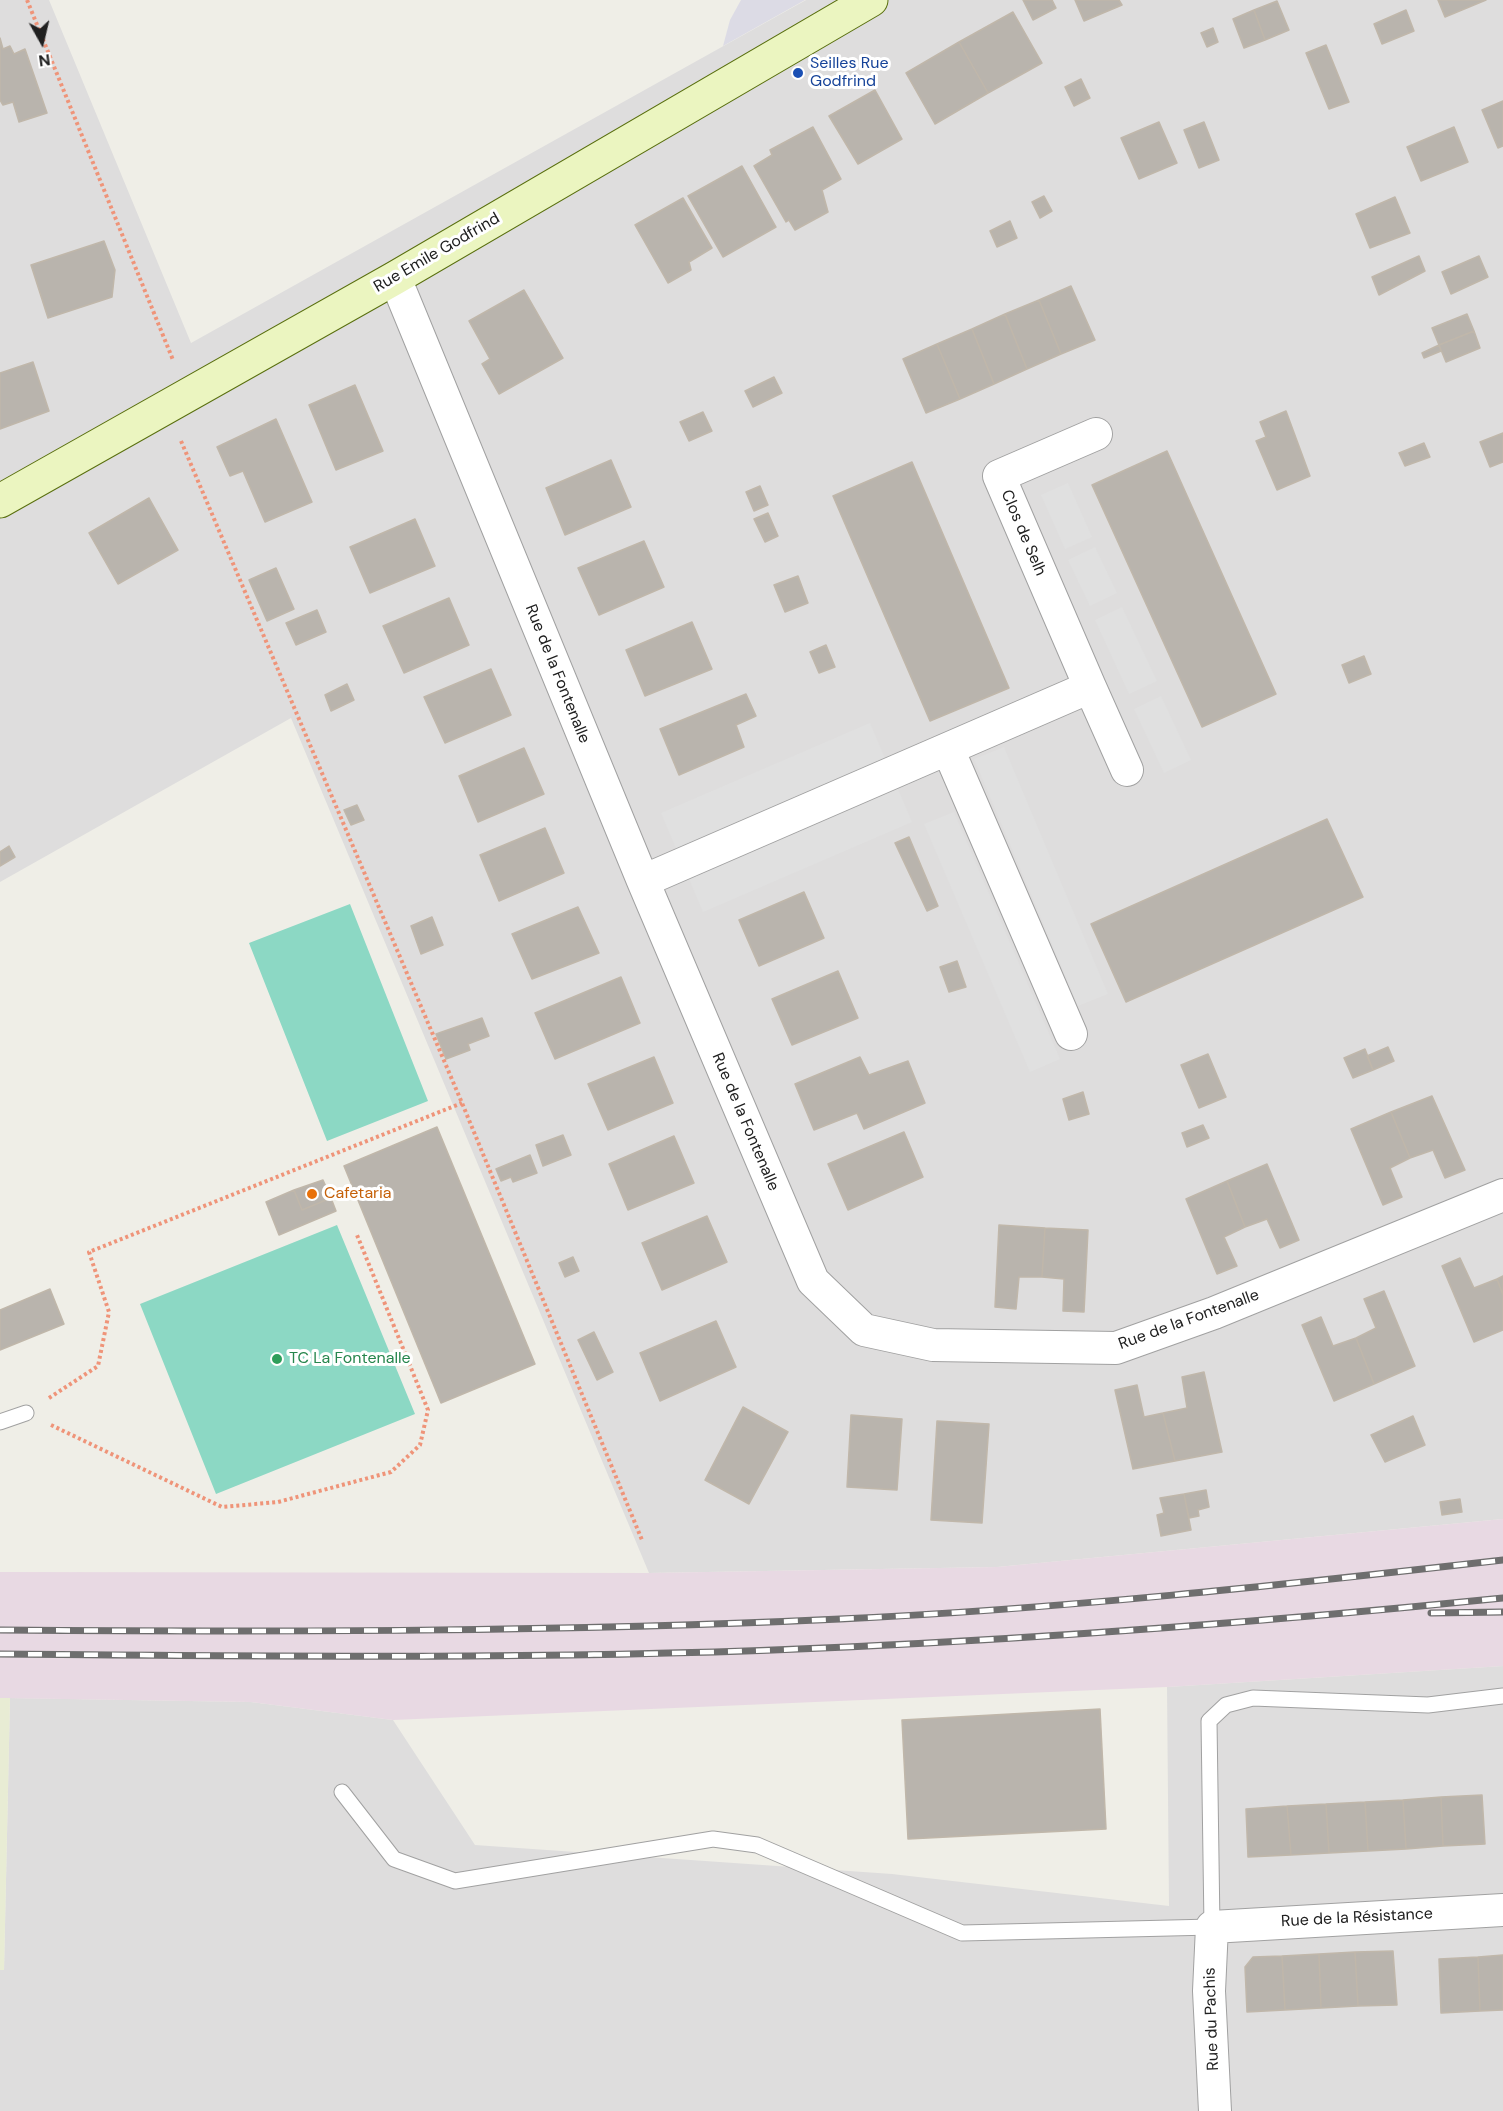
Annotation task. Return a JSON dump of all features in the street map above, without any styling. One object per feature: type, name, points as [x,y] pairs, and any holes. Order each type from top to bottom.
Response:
[{"type":"street","name":"Rue Emile Godfrind","points":[[0,501],[395,278],[872,0]]},
{"type":"street","name":"Rue de la Fontenalle","points":[[395,278],[643,881],[813,1281],[864,1330],[933,1345],[1116,1348],[1214,1314],[1503,1195]]},
{"type":"street","name":"Clos de Selh","points":[[1096,434],[999,476],[1127,770]]},
{"type":"street","points":[[643,881],[1090,687]]},
{"type":"street","points":[[948,749],[1071,1034]]},
{"type":"street","name":"Rue de la Résistance","points":[[1212,1927],[1503,1910]]},
{"type":"street","name":"Rue du Pachis","points":[[1212,1927],[1209,1991],[1215,2111]]},
{"type":"lane","points":[[0,1422],[26,1413]]},
{"type":"lane","points":[[342,1792],[394,1859],[455,1881],[713,1839],[757,1845],[962,1933],[1212,1927],[1209,1721],[1226,1705],[1253,1698],[1428,1705],[1503,1696]]},
{"type":"path","points":[[27,0],[177,400],[642,1540]]},
{"type":"path","points":[[26,1413],[98,1366],[109,1312],[89,1251],[462,1103]]},
{"type":"path","points":[[26,1413],[222,1507],[278,1502],[391,1472],[420,1444],[428,1410],[357,1235]]},
{"type":"shaded area","points":[[0,0],[49,0],[191,343],[806,0],[1503,0],[1503,1519],[997,1567],[649,1573],[291,718],[0,882]]},
{"type":"shaded area","points":[[741,0],[805,0],[723,46],[730,20]]},
{"type":"shaded area","points":[[1068,483],[1092,537],[1065,549],[1041,495]]},
{"type":"shaded area","points":[[1095,547],[1117,593],[1090,606],[1068,560]]},
{"type":"shaded area","points":[[1122,607],[1157,681],[1129,694],[1095,620]]},
{"type":"shaded area","points":[[1161,696],[1191,760],[1164,773],[1134,709]]},
{"type":"shaded area","points":[[870,723],[912,822],[703,912],[661,813]]},
{"type":"shaded area","points":[[1004,747],[1108,994],[1078,1006],[974,759]]},
{"type":"shaded area","points":[[954,812],[1060,1059],[1030,1072],[924,824]]},
{"type":"shaded area","points":[[1503,1519],[1503,1666],[1167,1687],[393,1720],[251,1702],[0,1698],[0,1572],[649,1573],[997,1567]]},
{"type":"shaded area","points":[[1503,1666],[1503,2111],[0,2111],[0,1970],[4,1969],[10,1698],[251,1702],[393,1720],[475,1845],[892,1874],[1169,1906],[1167,1687]]},
{"type":"green space","points":[[350,904],[428,1101],[327,1141],[249,943]]},
{"type":"green space","name":"TC La Fontenalle","points":[[337,1225],[415,1414],[216,1494],[140,1304]]},
{"type":"green space","points":[[0,1698],[10,1698],[4,1970],[0,1970]]},
{"type":"building","points":[[1023,0],[1052,0],[1056,8],[1033,20]]},
{"type":"building","points":[[1075,0],[1119,0],[1122,5],[1084,21]]},
{"type":"building","points":[[1438,0],[1486,0],[1445,17]]},
{"type":"building","points":[[1277,1],[1289,30],[1265,40],[1254,10]]},
{"type":"building","points":[[1254,10],[1265,40],[1244,48],[1233,19]]},
{"type":"building","points":[[1406,10],[1414,31],[1382,44],[1374,24]]},
{"type":"building","points":[[1013,12],[1042,63],[988,93],[959,42]]},
{"type":"building","points":[[1213,28],[1218,42],[1207,47],[1201,33]]},
{"type":"building","points":[[0,38],[3,49],[10,46],[14,54],[25,49],[47,113],[19,122],[13,102],[3,105],[0,100]]},
{"type":"building","points":[[959,42],[988,93],[935,124],[906,73]]},
{"type":"building","points":[[1326,45],[1349,102],[1329,109],[1306,53]]},
{"type":"building","points":[[1081,79],[1090,98],[1074,106],[1065,87]]},
{"type":"building","points":[[875,90],[902,139],[858,164],[829,116]]},
{"type":"building","points":[[1503,101],[1503,146],[1498,148],[1482,110]]},
{"type":"building","points":[[1159,122],[1177,163],[1139,179],[1121,138]]},
{"type":"building","points":[[1204,122],[1219,160],[1199,168],[1184,130]]},
{"type":"building","points":[[813,127],[841,179],[822,190],[828,212],[795,230],[789,220],[786,222],[754,166],[772,155],[770,150]]},
{"type":"building","points":[[1454,127],[1468,162],[1421,181],[1407,147]]},
{"type":"building","points":[[742,166],[776,227],[723,257],[688,196]]},
{"type":"building","points":[[1044,196],[1052,211],[1040,218],[1032,202]]},
{"type":"building","points":[[1395,197],[1410,233],[1370,248],[1356,214]]},
{"type":"building","points":[[683,198],[712,248],[689,262],[691,270],[668,283],[635,225]]},
{"type":"building","points":[[1010,221],[1017,238],[997,247],[990,231]]},
{"type":"building","points":[[104,241],[115,270],[112,297],[48,318],[31,265]]},
{"type":"building","points":[[1419,256],[1425,271],[1379,295],[1372,277]]},
{"type":"building","points":[[1479,256],[1488,277],[1451,294],[1442,272]]},
{"type":"building","points":[[1071,286],[1095,340],[1061,354],[1039,300]]},
{"type":"building","points":[[524,290],[563,358],[499,394],[482,364],[490,359],[469,321]]},
{"type":"building","points":[[1039,300],[1061,354],[1027,369],[1005,314]]},
{"type":"building","points":[[1005,314],[1027,369],[994,384],[972,329]]},
{"type":"building","points":[[1467,314],[1474,331],[1439,345],[1432,328]]},
{"type":"building","points":[[972,329],[994,384],[960,399],[937,344]]},
{"type":"building","points":[[1474,331],[1480,348],[1446,362],[1439,345]]},
{"type":"building","points":[[937,344],[960,399],[926,413],[903,359]]},
{"type":"building","points":[[1439,345],[1441,351],[1424,358],[1422,353]]},
{"type":"building","points":[[33,362],[49,411],[0,429],[0,373]]},
{"type":"building","points":[[774,377],[782,393],[753,407],[745,391]]},
{"type":"building","points":[[355,385],[383,451],[336,470],[309,405]]},
{"type":"building","points":[[1286,411],[1310,476],[1277,490],[1256,441],[1266,437],[1260,422]]},
{"type":"building","points":[[703,412],[712,431],[689,441],[680,422]]},
{"type":"building","points":[[276,419],[312,502],[265,522],[243,471],[230,476],[217,447]]},
{"type":"building","points":[[1503,433],[1503,462],[1490,467],[1480,442]]},
{"type":"building","points":[[1424,443],[1430,457],[1405,466],[1399,453]]},
{"type":"building","points":[[1167,451],[1276,694],[1202,727],[1092,485]]},
{"type":"building","points":[[611,460],[631,507],[565,535],[546,488]]},
{"type":"building","points":[[912,462],[1009,688],[930,721],[833,496]]},
{"type":"building","points":[[760,486],[768,505],[754,511],[746,492]]},
{"type":"building","points":[[149,498],[178,550],[118,584],[89,533]]},
{"type":"building","points":[[768,513],[778,536],[765,542],[754,519]]},
{"type":"building","points":[[415,519],[435,566],[370,593],[350,547]]},
{"type":"building","points":[[644,541],[664,587],[599,615],[578,568]]},
{"type":"building","points":[[276,568],[294,609],[267,621],[249,580]]},
{"type":"building","points":[[798,576],[808,603],[785,612],[774,585]]},
{"type":"building","points":[[449,598],[469,645],[404,673],[383,626]]},
{"type":"building","points":[[317,610],[326,632],[296,645],[286,623]]},
{"type":"building","points":[[692,622],[712,669],[645,696],[626,650]]},
{"type":"building","points":[[826,645],[835,667],[819,673],[810,652]]},
{"type":"building","points":[[1364,656],[1371,674],[1349,683],[1342,665]]},
{"type":"building","points":[[491,669],[511,715],[445,743],[424,697]]},
{"type":"building","points":[[347,684],[354,700],[331,711],[325,695]]},
{"type":"building","points":[[746,694],[756,716],[736,725],[744,747],[679,775],[660,729]]},
{"type":"building","points":[[524,748],[544,794],[478,822],[459,776]]},
{"type":"building","points":[[357,805],[364,820],[351,825],[344,810]]},
{"type":"building","points":[[1327,819],[1363,897],[1126,1002],[1091,924]]},
{"type":"building","points":[[545,828],[564,873],[499,901],[480,855]]},
{"type":"building","points":[[909,837],[938,906],[927,911],[895,843]]},
{"type":"building","points":[[9,846],[15,857],[0,866],[0,852]]},
{"type":"building","points":[[804,892],[824,938],[759,966],[739,920]]},
{"type":"building","points":[[578,907],[599,953],[532,979],[512,934]]},
{"type":"building","points":[[432,917],[443,945],[421,954],[411,926]]},
{"type":"building","points":[[957,961],[966,987],[949,992],[940,967]]},
{"type":"building","points":[[838,971],[858,1018],[792,1045],[772,999]]},
{"type":"building","points":[[621,977],[640,1023],[555,1059],[535,1013]]},
{"type":"building","points":[[482,1018],[489,1036],[468,1044],[470,1050],[446,1059],[436,1034]]},
{"type":"building","points":[[1388,1047],[1394,1061],[1373,1070],[1367,1056]]},
{"type":"building","points":[[1365,1049],[1373,1070],[1353,1078],[1344,1058]]},
{"type":"building","points":[[1208,1054],[1226,1097],[1199,1108],[1181,1065]]},
{"type":"building","points":[[654,1057],[673,1103],[608,1130],[588,1084]]},
{"type":"building","points":[[860,1057],[869,1075],[908,1061],[925,1103],[864,1129],[857,1113],[814,1130],[795,1084]]},
{"type":"building","points":[[1083,1092],[1089,1114],[1069,1120],[1063,1099]]},
{"type":"building","points":[[1432,1096],[1465,1170],[1445,1178],[1433,1150],[1410,1158],[1391,1112]]},
{"type":"building","points":[[1391,1112],[1410,1158],[1390,1168],[1402,1197],[1383,1205],[1351,1129]]},
{"type":"building","points":[[1203,1125],[1209,1138],[1187,1147],[1182,1133]]},
{"type":"building","points":[[437,1127],[535,1364],[441,1403],[344,1166]]},
{"type":"building","points":[[904,1132],[923,1177],[848,1210],[828,1164]]},
{"type":"building","points":[[563,1135],[571,1155],[543,1166],[536,1145]]},
{"type":"building","points":[[674,1136],[694,1183],[628,1210],[609,1164]]},
{"type":"building","points":[[530,1155],[537,1173],[513,1182],[511,1177],[501,1181],[496,1169]]},
{"type":"building","points":[[1267,1164],[1299,1240],[1280,1248],[1267,1219],[1245,1227],[1227,1181]]},
{"type":"building","name":"Cafetaria","points":[[323,1180],[331,1198],[302,1210],[294,1190]]},
{"type":"building","points":[[1227,1181],[1245,1227],[1224,1237],[1237,1266],[1217,1274],[1186,1199]]},
{"type":"building","points":[[294,1190],[302,1210],[331,1198],[336,1211],[279,1235],[266,1202]]},
{"type":"building","points":[[707,1216],[727,1262],[662,1290],[642,1243]]},
{"type":"building","points":[[999,1225],[1045,1228],[1042,1277],[1019,1277],[1016,1309],[995,1307]]},
{"type":"building","points":[[1045,1228],[1088,1230],[1084,1312],[1063,1311],[1064,1279],[1042,1277]]},
{"type":"building","points":[[573,1257],[579,1271],[565,1277],[559,1263]]},
{"type":"building","points":[[1460,1258],[1474,1288],[1497,1279],[1503,1295],[1503,1330],[1474,1342],[1442,1266]]},
{"type":"building","points":[[1503,1276],[1503,1295],[1497,1279]]},
{"type":"building","points":[[50,1289],[64,1324],[0,1350],[0,1310]]},
{"type":"building","points":[[1384,1291],[1415,1366],[1374,1384],[1356,1338],[1376,1328],[1364,1299]]},
{"type":"building","points":[[1321,1317],[1333,1346],[1356,1338],[1374,1384],[1334,1401],[1302,1325]]},
{"type":"building","points":[[716,1321],[736,1367],[660,1401],[640,1353]]},
{"type":"building","points":[[594,1332],[613,1372],[597,1380],[578,1340]]},
{"type":"building","points":[[1204,1372],[1222,1452],[1175,1461],[1163,1413],[1187,1408],[1182,1377]]},
{"type":"building","points":[[1137,1385],[1144,1417],[1163,1413],[1175,1461],[1133,1469],[1115,1390]]},
{"type":"building","points":[[743,1407],[788,1432],[749,1504],[705,1480]]},
{"type":"building","points":[[851,1415],[902,1419],[897,1490],[847,1487]]},
{"type":"building","points":[[1413,1416],[1425,1445],[1385,1462],[1371,1435]]},
{"type":"building","points":[[937,1421],[989,1424],[982,1523],[931,1520]]},
{"type":"building","points":[[1206,1490],[1209,1507],[1198,1510],[1199,1516],[1189,1518],[1184,1494]]},
{"type":"building","points":[[1184,1494],[1191,1530],[1161,1536],[1157,1515],[1164,1513],[1160,1498]]},
{"type":"building","points":[[1460,1499],[1462,1512],[1442,1515],[1440,1502]]},
{"type":"building","points":[[1100,1709],[1106,1829],[908,1839],[902,1720]]},
{"type":"building","points":[[1482,1795],[1485,1844],[1443,1846],[1441,1797]]},
{"type":"building","points":[[1441,1797],[1443,1846],[1406,1849],[1403,1800]]},
{"type":"building","points":[[1403,1800],[1406,1849],[1368,1851],[1365,1802]]},
{"type":"building","points":[[1365,1802],[1368,1851],[1329,1853],[1326,1804]]},
{"type":"building","points":[[1326,1804],[1329,1853],[1291,1855],[1287,1806]]},
{"type":"building","points":[[1287,1806],[1291,1855],[1248,1857],[1246,1809]]},
{"type":"building","points":[[1393,1951],[1397,2005],[1358,2006],[1355,1952]]},
{"type":"building","points":[[1355,1952],[1358,2006],[1321,2008],[1319,1954]]},
{"type":"building","points":[[1319,1954],[1321,2008],[1285,2010],[1282,1956]]},
{"type":"building","points":[[1503,1955],[1503,2010],[1480,2011],[1478,1957]]},
{"type":"building","points":[[1282,1956],[1285,2010],[1247,2012],[1245,1967],[1253,1957]]},
{"type":"building","points":[[1478,1957],[1480,2011],[1441,2013],[1439,1959]]},
{"type":"railway","points":[[0,1630],[420,1630],[840,1619],[1089,1603],[1503,1560]]},
{"type":"railway","points":[[0,1654],[424,1656],[741,1651],[1093,1633],[1257,1621],[1503,1598]]},
{"type":"railway","points":[[1431,1613],[1503,1612]]},
{"type":"place","name":"Seilles Rue Godfrind","points":[[798,73]]},
{"type":"place","name":"Cafetaria","points":[[312,1194]]},
{"type":"place","name":"TC La Fontenalle","points":[[277,1359]]}]
